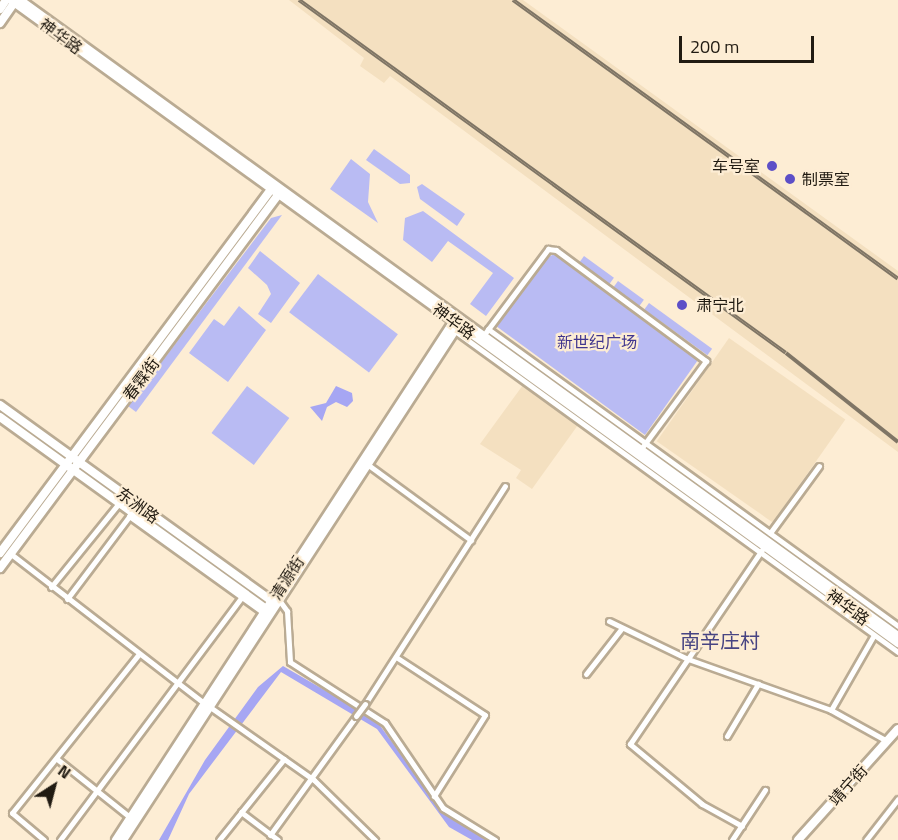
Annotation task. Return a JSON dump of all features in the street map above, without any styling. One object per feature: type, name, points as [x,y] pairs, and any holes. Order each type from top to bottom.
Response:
[{"type":"main road","points":[[0,9],[14,1]]},
{"type":"main road","points":[[0,23],[14,1]]},
{"type":"main road","name":"神华路","points":[[14,1],[277,189],[762,549],[898,643]]},
{"type":"main road","name":"春霖街","points":[[0,568],[70,467],[72,457],[277,189]]},
{"type":"main road","name":"春霖街","points":[[0,553],[70,467],[79,462],[277,189]]},
{"type":"main road","name":"神华路","points":[[457,322],[486,332],[898,636]]},
{"type":"main road","name":"清源街","points":[[123,840],[267,611],[276,602],[367,464],[457,322]]},
{"type":"main road","name":"清源街","points":[[276,602],[457,322]]},
{"type":"main road","name":"东洲路","points":[[0,405],[276,602]]},
{"type":"main road","name":"东洲路","points":[[0,417],[267,611]]},
{"type":"main road","name":"清源街","points":[[116,840],[207,705]]},
{"type":"main road","name":"靖宁街","points":[[798,840],[898,729]]},
{"type":"street","points":[[486,332],[548,249],[556,250],[706,360],[643,446],[898,626]]},
{"type":"street","points":[[367,464],[471,540]]},
{"type":"street","points":[[770,534],[819,466]]},
{"type":"street","points":[[270,835],[314,780],[505,486]]},
{"type":"street","points":[[51,587],[119,503]]},
{"type":"street","points":[[67,599],[131,514]]},
{"type":"street","points":[[742,826],[702,804],[630,746],[762,549],[898,652]]},
{"type":"street","points":[[11,554],[138,655],[314,780],[375,840]]},
{"type":"street","points":[[60,840],[180,686],[243,595]]},
{"type":"street","points":[[276,602],[287,611],[290,662],[385,723],[434,796],[454,818],[495,840]]},
{"type":"street","points":[[609,621],[688,658],[831,710],[887,741]]},
{"type":"street","points":[[585,674],[622,628]]},
{"type":"street","points":[[831,710],[874,635]]},
{"type":"street","points":[[44,840],[12,813],[138,655]]},
{"type":"street","points":[[396,657],[485,715],[434,796]]},
{"type":"street","points":[[727,736],[758,684]]},
{"type":"street","points":[[57,759],[131,818]]},
{"type":"street","points":[[219,840],[284,759]]},
{"type":"street","points":[[732,840],[765,790]]},
{"type":"street","points":[[866,840],[898,799]]},
{"type":"street","points":[[241,812],[278,840]]},
{"type":"shaded area","points":[[289,0],[523,0],[898,271],[898,452],[390,76],[384,83],[360,66],[364,58]]},
{"type":"shaded area","points":[[729,338],[845,419],[773,523],[657,441]]},
{"type":"shaded area","points":[[523,385],[578,425],[532,489],[516,478],[521,470],[480,444]]},
{"type":"shaded area","points":[[336,386],[352,393],[353,401],[347,407],[336,402],[327,407],[322,421],[310,407],[326,403]]},
{"type":"shaded area","points":[[283,666],[376,720],[442,811],[490,840],[472,840],[449,827],[377,729],[281,672],[189,794],[168,840],[159,840],[205,760],[258,687]]},
{"type":"green space","points":[[374,149],[410,175],[410,183],[400,184],[366,160]]},
{"type":"green space","points":[[351,159],[370,174],[368,202],[378,223],[330,189]]},
{"type":"green space","points":[[422,184],[465,214],[457,226],[420,199],[417,187]]},
{"type":"green space","points":[[423,211],[514,278],[486,316],[470,304],[493,273],[448,241],[432,262],[403,240],[405,218]]},
{"type":"green space","points":[[282,215],[136,412],[128,406],[271,218]]},
{"type":"green space","points":[[260,251],[300,283],[271,323],[258,314],[271,294],[267,285],[248,268]]},
{"type":"green space","name":"新世纪广场","points":[[555,254],[698,360],[645,435],[496,326],[545,258]]},
{"type":"green space","points":[[584,256],[614,278],[609,284],[579,262]]},
{"type":"green space","points":[[318,274],[398,334],[369,373],[289,312]]},
{"type":"green space","points":[[618,281],[644,300],[639,306],[613,287]]},
{"type":"green space","points":[[649,303],[712,349],[707,355],[644,309]]},
{"type":"green space","points":[[239,306],[266,330],[228,382],[189,353],[214,319],[224,326]]},
{"type":"green space","points":[[247,386],[289,418],[254,465],[211,433]]},
{"type":"railway","points":[[299,0],[786,353],[898,442]]},
{"type":"railway","points":[[513,0],[898,279]]},
{"type":"place","name":"车号室","points":[[772,166]]},
{"type":"place","name":"制票室","points":[[790,179]]},
{"type":"place","name":"肃宁北","points":[[682,305]]},
{"type":"district","name":"南辛庄村","points":[[720,640]]}]
